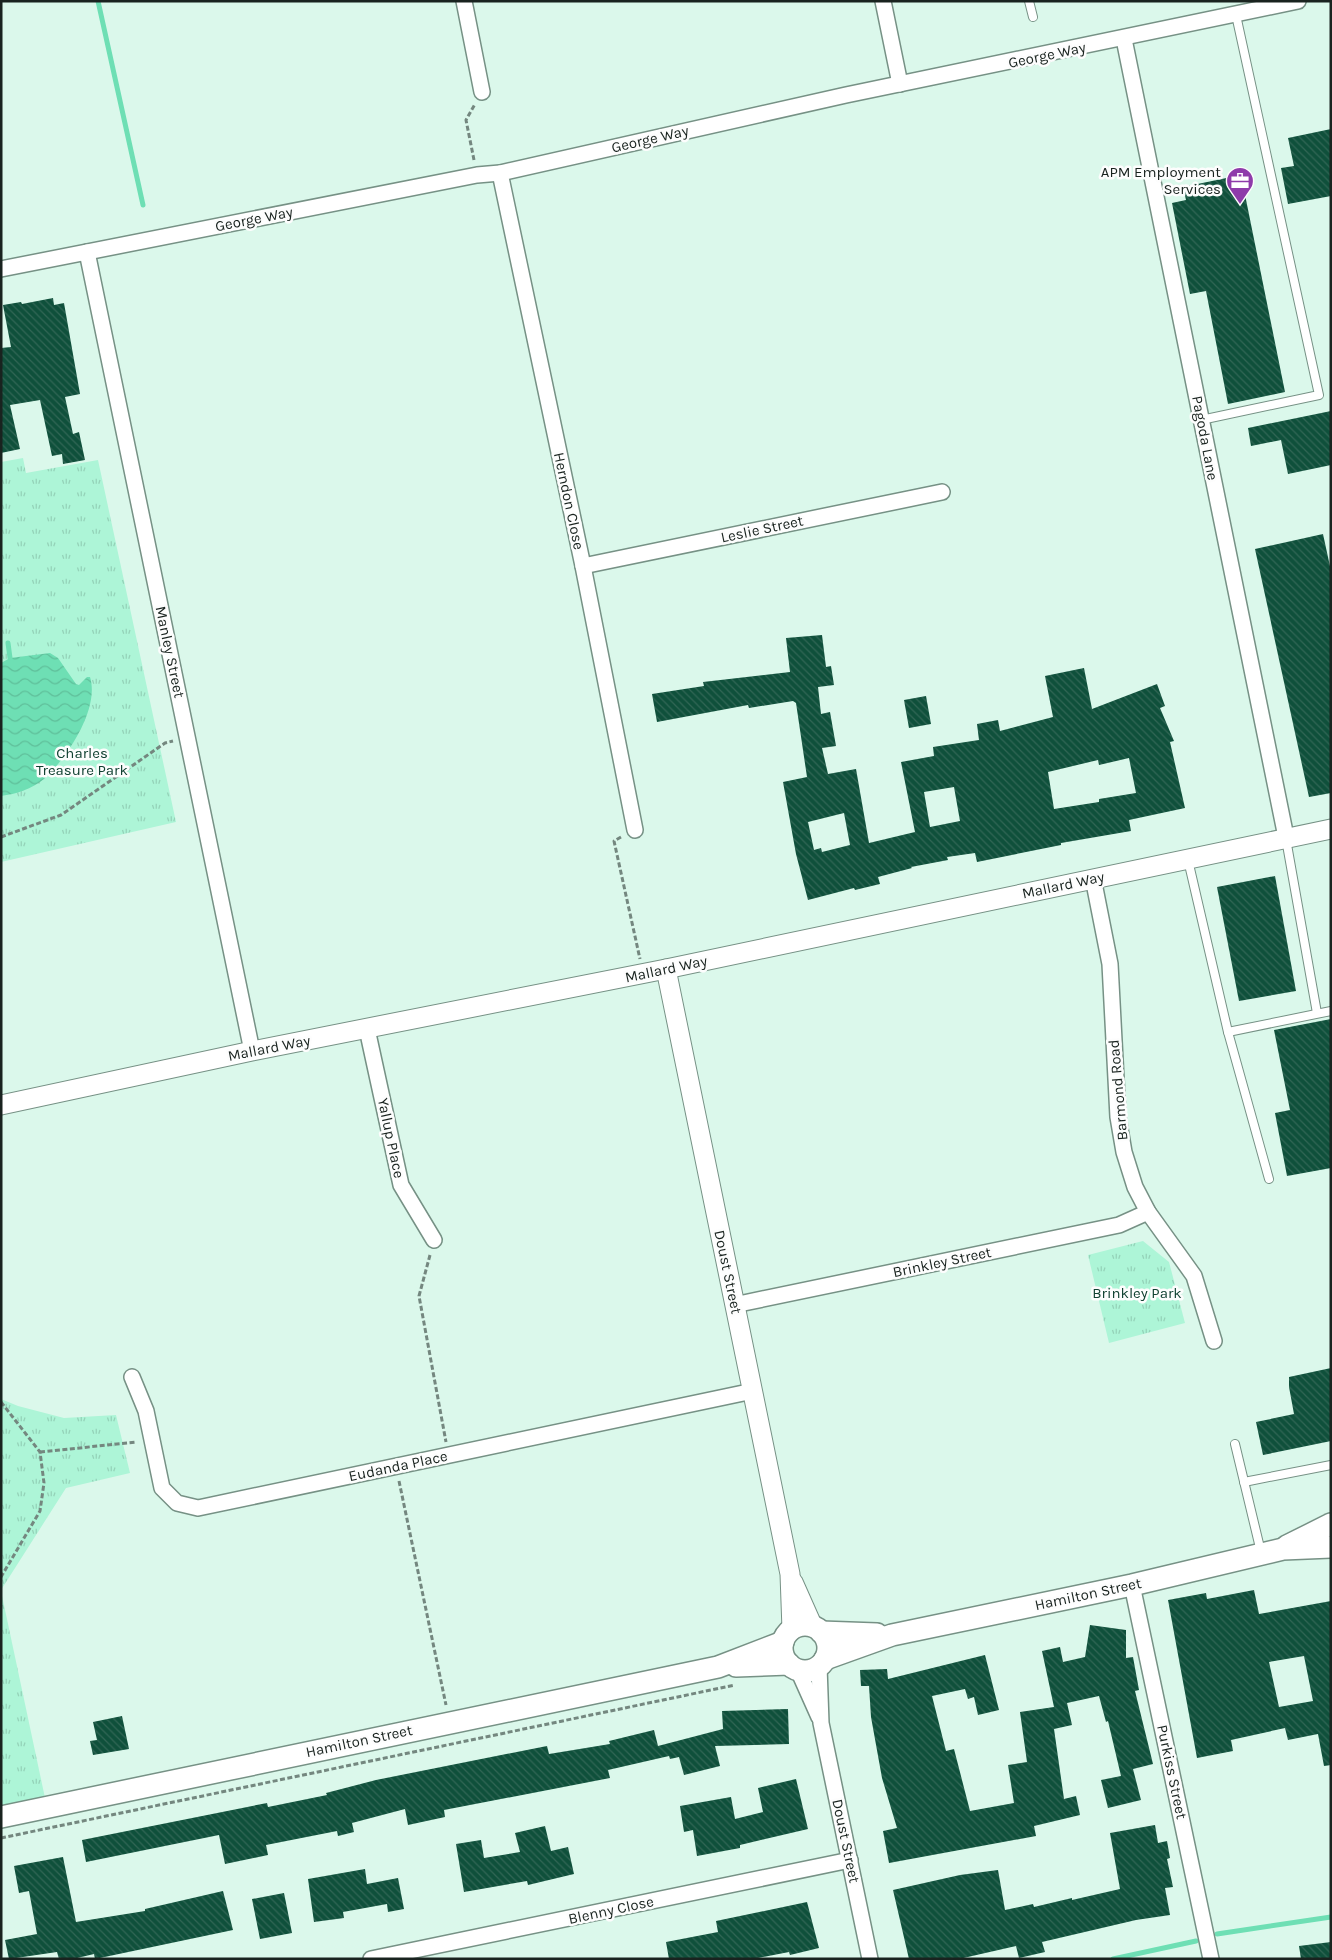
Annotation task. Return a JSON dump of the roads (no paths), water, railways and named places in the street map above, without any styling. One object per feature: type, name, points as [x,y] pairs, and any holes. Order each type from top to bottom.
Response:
[{"type":"main road","name":"Hamilton Street","points":[[1283,1549],[1331,1524]]},
{"type":"main road","name":"Hamilton Street","points":[[822,1662],[892,1635],[1132,1585],[1283,1549],[1331,1547]]},
{"type":"main road","points":[[799,1626],[817,1630],[827,1644],[822,1662],[813,1670],[794,1667],[783,1654],[788,1636],[799,1626]]},
{"type":"main road","name":"Hamilton Street","points":[[817,1630],[892,1635]]},
{"type":"main road","name":"Hamilton Street","points":[[718,1667],[788,1636]]},
{"type":"main road","name":"Hamilton Street","points":[[1,1818],[718,1667],[794,1667]]},
{"type":"street","points":[[464,1],[482,92]]},
{"type":"street","points":[[883,1],[900,84]]},
{"type":"street","name":"George Way","points":[[1,269],[500,172],[900,84],[1124,39],[1298,1]]},
{"type":"street","name":"Pagoda Lane","points":[[1124,39],[1286,837]]},
{"type":"street","name":"Herndon Close","points":[[500,172],[583,566],[635,830]]},
{"type":"street","name":"Manley Street","points":[[87,252],[252,1051]]},
{"type":"street","name":"Leslie Street","points":[[583,566],[942,492]]},
{"type":"street","name":"Mallard Way","points":[[1,1105],[252,1051],[643,974],[1331,829]]},
{"type":"street","name":"Barmond Road","points":[[1093,878],[1110,964],[1118,1117],[1124,1152],[1135,1187],[1148,1212],[1194,1276],[1214,1341]]},
{"type":"street","name":"Doust Street","points":[[666,969],[790,1574],[788,1636]]},
{"type":"street","name":"Yallup Place","points":[[368,1029],[401,1185],[434,1240]]},
{"type":"street","name":"Brinkley Street","points":[[734,1305],[1119,1225],[1148,1212]]},
{"type":"street","name":"Eudanda Place","points":[[132,1377],[146,1411],[162,1488],[177,1503],[198,1508],[753,1392]]},
{"type":"street","name":"Doust Street","points":[[790,1574],[817,1630]]},
{"type":"street","name":"Purkiss Street","points":[[1132,1585],[1210,1959]]},
{"type":"street","name":"Doust Street","points":[[822,1662],[821,1723],[870,1959]]},
{"type":"street","name":"Doust Street","points":[[794,1667],[821,1723]]},
{"type":"street","name":"Blenny Close","points":[[371,1959],[850,1860]]},
{"type":"lane","points":[[1029,1],[1033,16]]},
{"type":"lane","points":[[1201,420],[1319,395],[1236,15]]},
{"type":"lane","points":[[1286,837],[1317,1013]]},
{"type":"lane","points":[[1188,858],[1228,1032],[1269,1179]]},
{"type":"lane","points":[[1228,1032],[1317,1013],[1331,1012]]},
{"type":"lane","points":[[1235,1444],[1262,1554]]},
{"type":"lane","points":[[1244,1482],[1331,1465]]},
{"type":"water","points":[[50,653],[58,658],[76,684],[79,685],[87,677],[90,677],[92,690],[86,718],[71,746],[44,779],[24,791],[1,796],[1,663],[10,658]]},
{"type":"waterway","points":[[98,1],[143,205]]},
{"type":"waterway","points":[[8,643],[10,658]]},
{"type":"waterway","points":[[1217,1934],[1331,1917]]},
{"type":"waterway","points":[[1113,1959],[1196,1941]]},
{"type":"place","name":"APM Employment Services","points":[[1240,205]]},
{"type":"park label","name":"Charles Treasure Park","points":[[82,762]]},
{"type":"park label","name":"Brinkley Park","points":[[1137,1293]]}]
